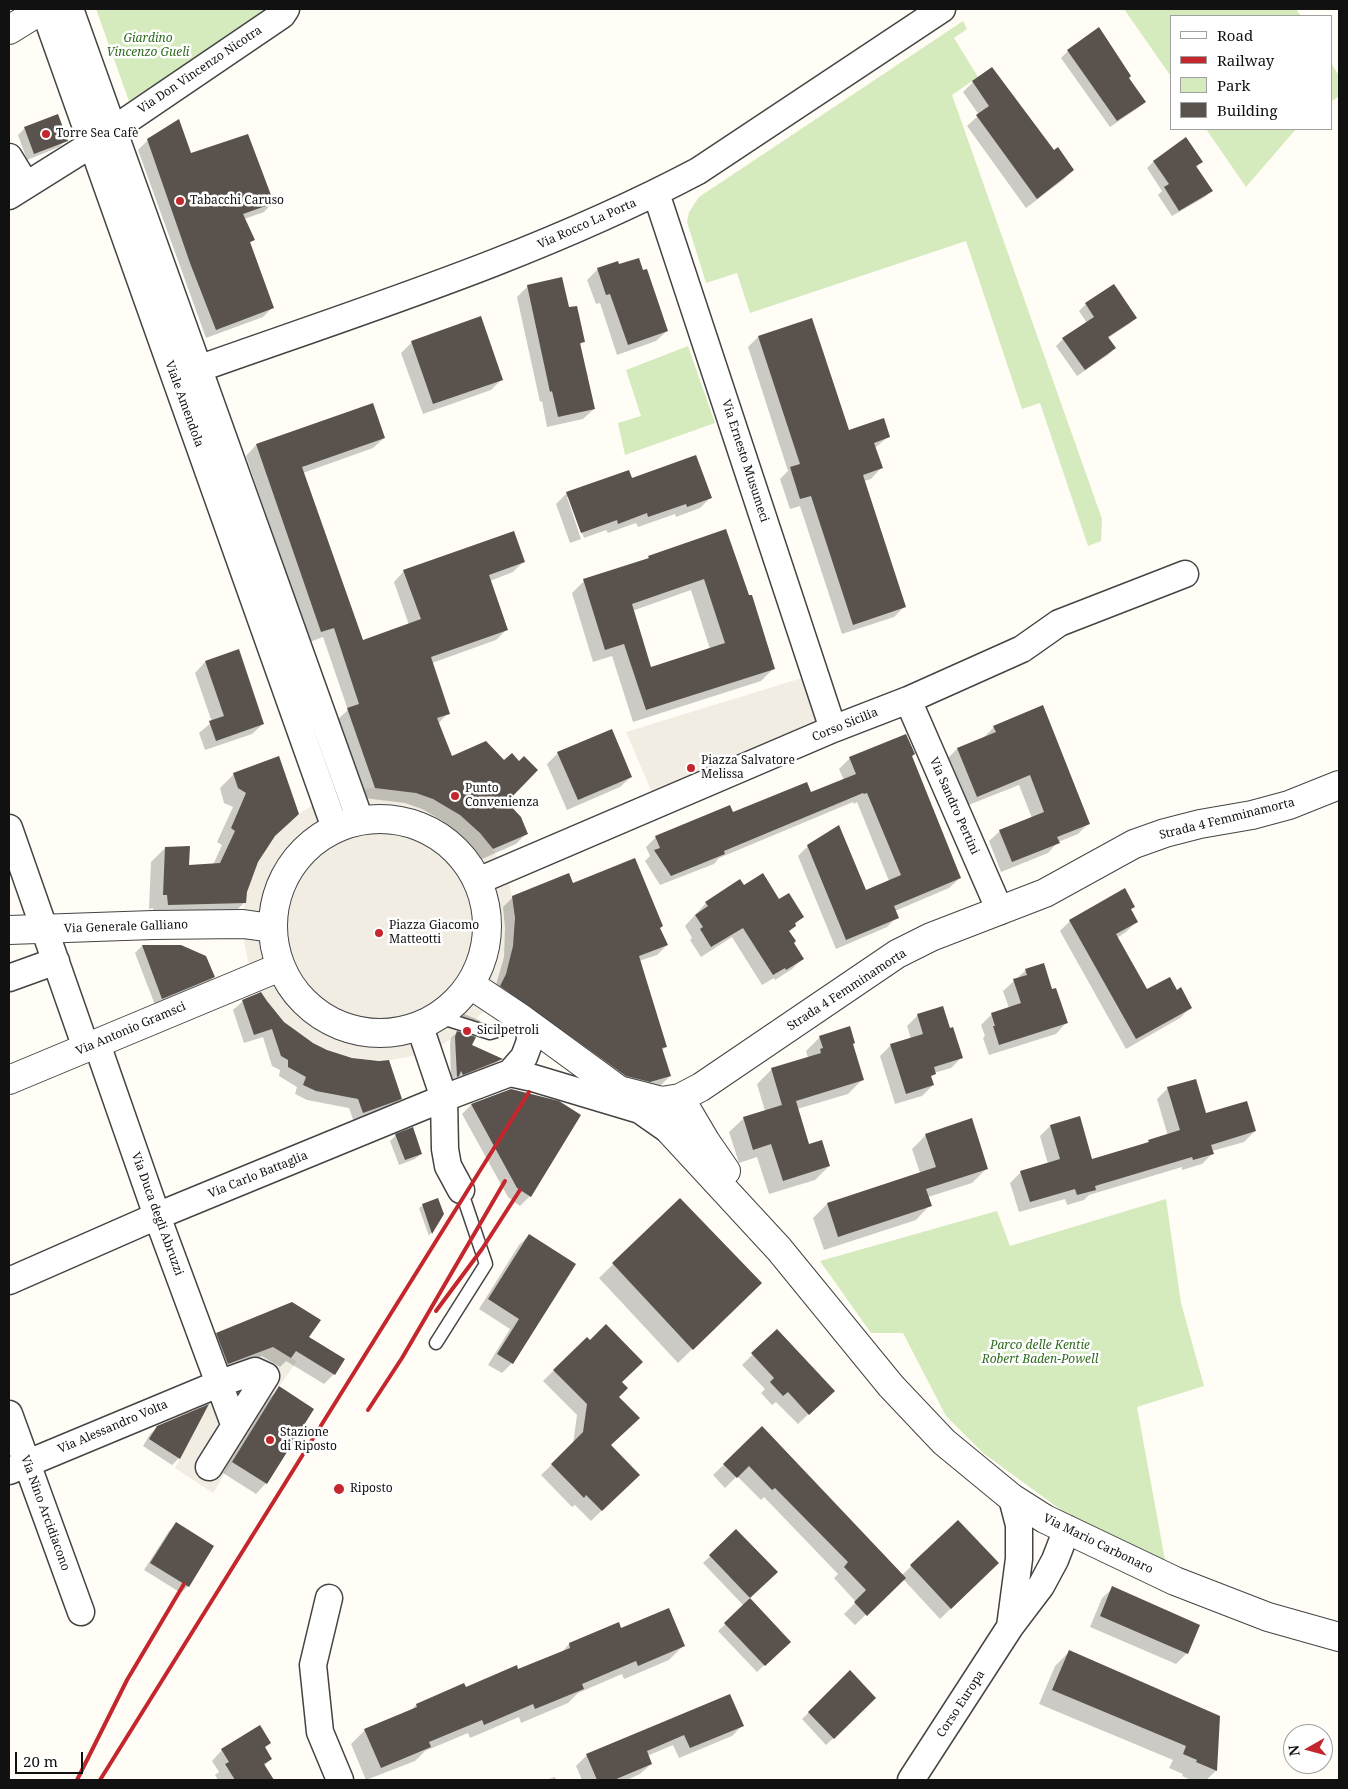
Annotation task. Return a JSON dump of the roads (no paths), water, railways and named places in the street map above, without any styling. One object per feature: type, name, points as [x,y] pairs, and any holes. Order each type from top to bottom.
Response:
[{"type":"street","points":[[9,30],[43,9]]},
{"type":"street","name":"Viale Amendola","points":[[43,9],[102,137],[198,369],[337,795]]},
{"type":"street","name":"Viale Amendola","points":[[70,9],[102,137],[171,365],[337,795]]},
{"type":"street","name":"Via Don Vincenzo Nicotra","points":[[17,190],[102,137],[282,15],[286,9]]},
{"type":"street","name":"Via Rocco La Porta","points":[[198,369],[497,263],[656,193],[698,171],[942,9]]},
{"type":"street","points":[[9,157],[17,190]]},
{"type":"street","name":"Via Ernesto Musumeci","points":[[656,193],[833,729]]},
{"type":"street","points":[[171,365],[181,368],[198,369]]},
{"type":"street","name":"Corso Sicilia","points":[[490,876],[833,729],[908,700],[1022,649],[1059,623],[1185,574]]},
{"type":"street","name":"Via Sandro Pertini","points":[[908,700],[1000,911]]},
{"type":"street","name":"Strada 4 Femminamorta","points":[[661,1103],[701,1087],[897,954],[931,937],[1045,893],[1134,844],[1165,833],[1200,824],[1252,815],[1289,805],[1339,785]]},
{"type":"street","points":[[337,795],[348,824]]},
{"type":"street","points":[[395,819],[429,830],[490,876],[485,952],[471,985],[429,1032],[365,1034],[338,1026],[314,1012],[294,991],[280,967],[272,928],[276,897],[289,868],[309,844],[348,824],[395,819]]},
{"type":"street","name":"Via Duca degli Abruzzi","points":[[9,828],[56,961],[158,1216],[234,1424]]},
{"type":"street","name":"Via Generale Galliano","points":[[9,930],[243,924],[272,928]]},
{"type":"street","points":[[9,978],[56,961]]},
{"type":"street","name":"Via Antonio Gramsci","points":[[9,1080],[280,967]]},
{"type":"street","points":[[471,985],[619,1090],[661,1103],[706,1142],[779,1249]]},
{"type":"street","points":[[525,1022],[530,1041],[524,1057],[510,1073],[661,1103]]},
{"type":"street","points":[[429,1032],[444,1098],[445,1149],[448,1166],[461,1190]]},
{"type":"street","name":"Via Carlo Battaglia","points":[[9,1281],[158,1216],[444,1098],[510,1073]]},
{"type":"street","points":[[661,1103],[662,1113],[670,1130],[779,1249]]},
{"type":"street","name":"Via Mario Carbonaro","points":[[779,1249],[891,1386],[944,1442],[1012,1498],[1045,1520],[1175,1581],[1268,1617],[1339,1637]]},
{"type":"street","name":"Via Alessandro Volta","points":[[18,1467],[218,1384],[254,1371],[266,1376],[234,1424]]},
{"type":"street","name":"Via Nino Arcidiacono","points":[[9,1414],[18,1467],[81,1612]]},
{"type":"street","points":[[209,1467],[234,1424]]},
{"type":"street","points":[[1010,1627],[1019,1559],[1019,1525],[1012,1498]]},
{"type":"street","name":"Corso Europa","points":[[911,1780],[1010,1627],[1041,1586],[1067,1529]]},
{"type":"street","points":[[328,1598],[312,1665],[320,1732],[340,1780]]},
{"type":"lane","points":[[429,1032],[490,1033],[525,1022]]},
{"type":"lane","points":[[436,1343],[486,1264],[461,1190]]},
{"type":"railway","points":[[100,1780],[529,1092]]},
{"type":"railway","points":[[368,1410],[402,1358],[505,1181]]},
{"type":"railway","points":[[436,1311],[482,1249],[520,1190]]},
{"type":"railway","points":[[77,1780],[127,1680],[184,1584]]},
{"type":"place","name":"Torre Sea Cafè","points":[[46,134]]},
{"type":"place","name":"Tabacchi Caruso","points":[[180,201]]},
{"type":"place","name":"Piazza Salvatore Melissa","points":[[691,768]]},
{"type":"place","name":"Punto Convenienza","points":[[455,796]]},
{"type":"place","name":"Piazza Giacomo Matteotti","points":[[379,933]]},
{"type":"place","name":"Sicilpetroli","points":[[467,1031]]},
{"type":"place","name":"Stazione di Riposto","points":[[270,1440]]},
{"type":"place","name":"Riposto","points":[[339,1489]]},
{"type":"park label","name":"Giardino Vincenzo Gueli","points":[[148,46]]},
{"type":"park label","name":"Parco delle Kentie Robert Baden-Powell","points":[[1040,1353]]}]
